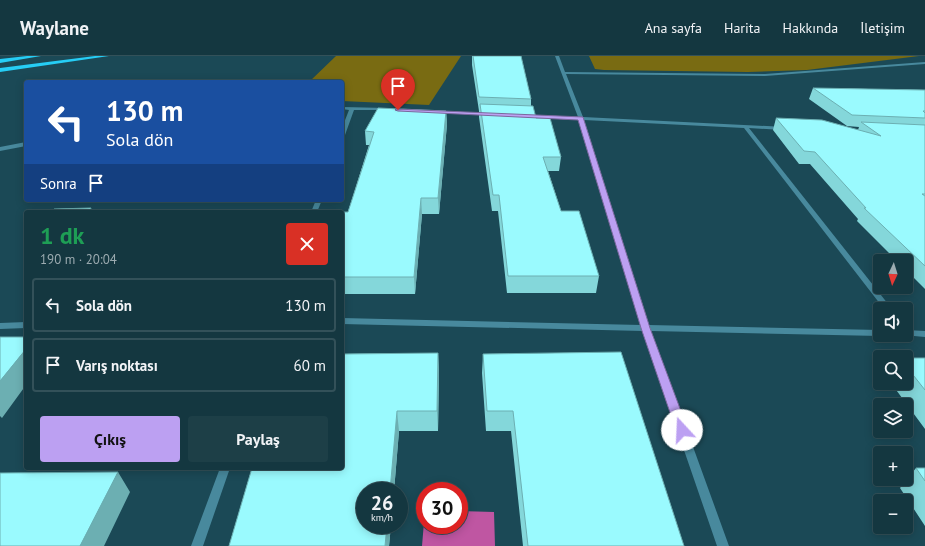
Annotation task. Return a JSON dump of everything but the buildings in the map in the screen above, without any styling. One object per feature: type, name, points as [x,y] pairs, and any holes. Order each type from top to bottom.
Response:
[{"type":"main road","points":[[0,61],[39,56]]},
{"type":"main road","points":[[0,70],[106,56]]},
{"type":"street","points":[[557,56],[581,119],[646,328],[723,546]]},
{"type":"street","points":[[563,73],[765,75],[925,63]]},
{"type":"street","points":[[344,108],[391,110]]},
{"type":"street","points":[[344,130],[352,108]]},
{"type":"street","points":[[431,111],[494,114]]},
{"type":"street","points":[[518,116],[792,128]]},
{"type":"street","points":[[745,126],[883,302]]},
{"type":"street","points":[[0,149],[24,144]]},
{"type":"street","points":[[344,321],[873,333]]},
{"type":"street","points":[[0,326],[24,325]]},
{"type":"street","points":[[913,333],[925,334]]},
{"type":"street","points":[[198,546],[224,470]]},
{"type":"shaded area","points":[[336,56],[461,56],[429,105],[344,101],[344,80],[311,80]]},
{"type":"shaded area","points":[[589,56],[919,56],[807,70],[748,72],[604,70],[595,69]]},
{"type":"shaded area","points":[[468,511],[494,512],[495,546],[422,546],[423,534],[468,534]]},
{"type":"route","points":[[398,110],[581,119],[646,328],[682,430]]}]
